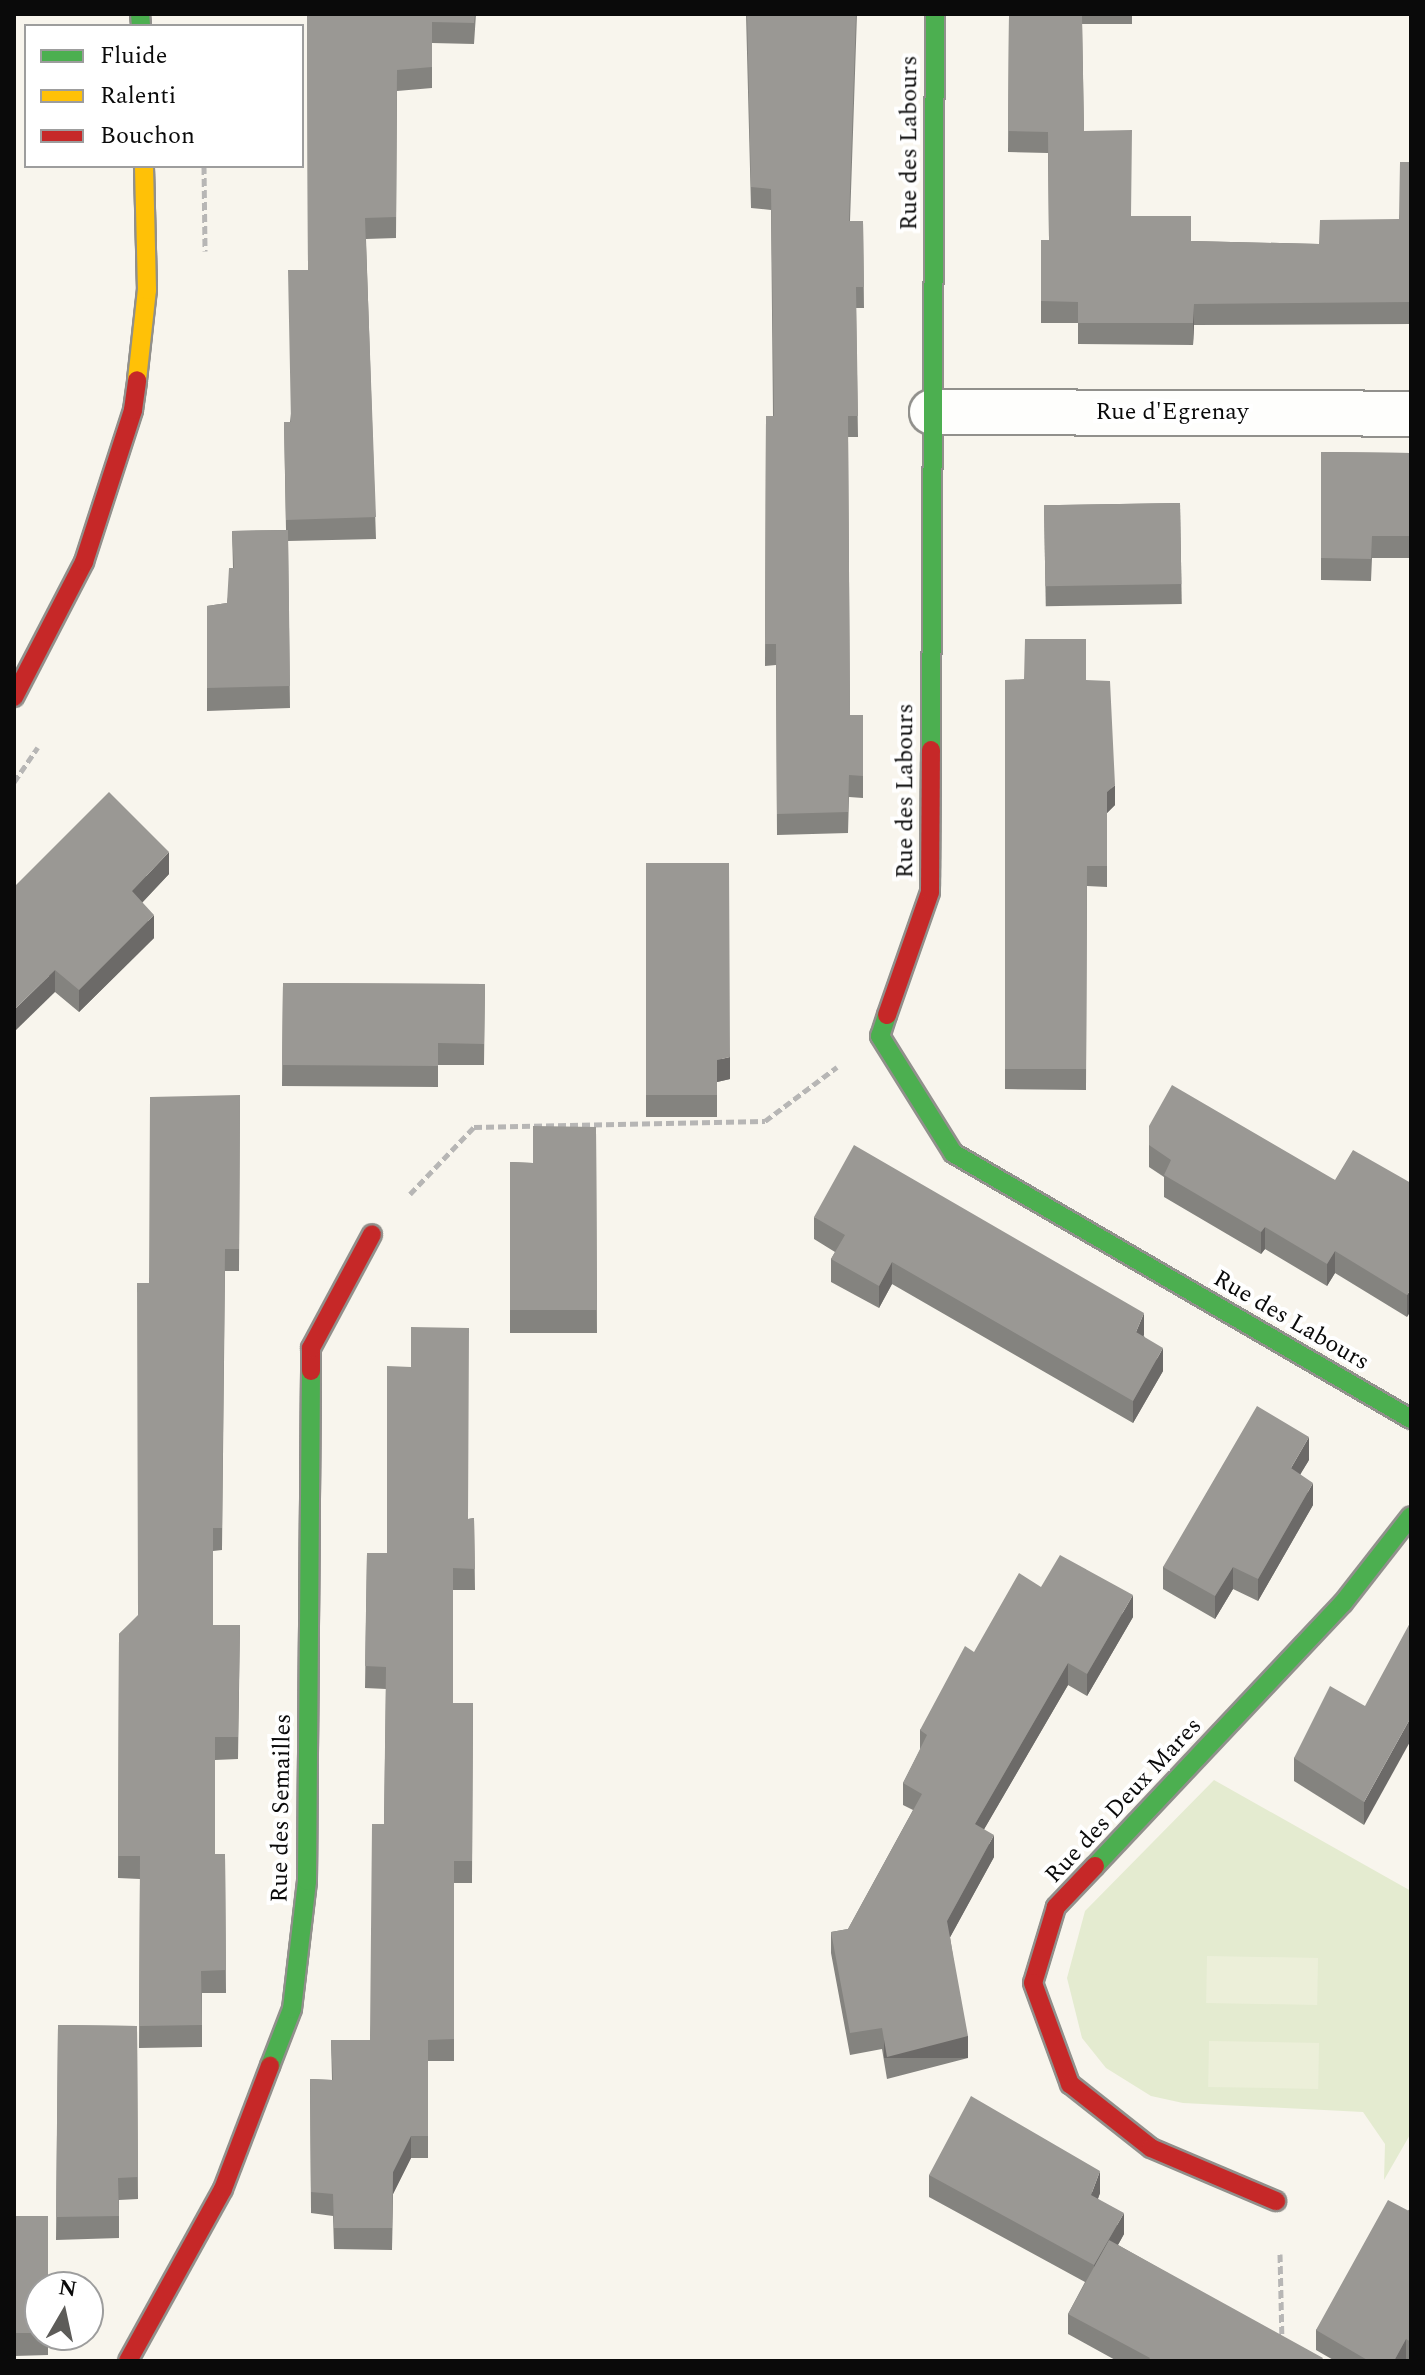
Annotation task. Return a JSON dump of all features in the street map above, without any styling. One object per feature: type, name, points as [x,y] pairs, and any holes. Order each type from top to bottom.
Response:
[{"type":"street","name":"Rue des Labours","points":[[935,14],[930,892],[880,1036],[953,1153],[1411,1419]]},
{"type":"street","points":[[14,697],[84,562],[133,410],[147,290],[144,168]]},
{"type":"street","name":"Rue d'Egrenay","points":[[932,412],[1411,414]]},
{"type":"street","name":"Rue des Semailles","points":[[128,2361],[223,2189],[292,2009],[307,1881],[311,1348],[372,1234]]},
{"type":"street","name":"Rue des Deux Mares","points":[[1276,2201],[1151,2148],[1070,2084],[1033,1983],[1056,1907],[1343,1603],[1411,1516]]},
{"type":"path","points":[[372,1234],[474,1127],[765,1121],[880,1036]]},
{"type":"path","points":[[1276,2201],[1286,2336],[1279,2349]]},
{"type":"green space","points":[[1214,1780],[1411,1891],[1411,2133],[1384,2180],[1385,2144],[1363,2112],[1183,2103],[1151,2096],[1106,2068],[1082,2038],[1067,1978],[1085,1911]]},
{"type":"green space","points":[[1207,1956],[1318,1958],[1317,2005],[1206,2003]]},
{"type":"green space","points":[[1209,2041],[1319,2043],[1318,2089],[1208,2087]]},
{"type":"building","points":[[307,14],[475,14],[474,23],[432,22],[432,67],[397,70],[396,217],[365,218],[376,517],[286,520],[284,422],[291,422],[288,270],[308,270]]},
{"type":"building","points":[[747,14],[856,14],[849,221],[863,221],[864,287],[856,287],[858,416],[848,416],[850,715],[863,715],[863,776],[849,775],[848,812],[777,814],[776,644],[765,644],[766,416],[774,416],[771,189],[751,187]]},
{"type":"building","points":[[1009,14],[1082,14],[1084,131],[1132,130],[1131,216],[1191,216],[1191,241],[1319,244],[1320,220],[1399,219],[1400,162],[1411,162],[1411,302],[1194,304],[1193,323],[1078,323],[1078,302],[1041,301],[1041,240],[1049,240],[1048,132],[1008,131]]},
{"type":"building","points":[[1321,452],[1411,453],[1411,536],[1372,536],[1371,559],[1321,558]]},
{"type":"building","points":[[1180,503],[1181,584],[1045,586],[1044,505]]},
{"type":"building","points":[[288,530],[290,686],[207,688],[207,606],[227,603],[229,568],[234,568],[232,531]]},
{"type":"building","points":[[1025,639],[1086,639],[1086,680],[1110,681],[1115,785],[1107,792],[1107,866],[1087,866],[1086,1069],[1005,1069],[1005,680],[1024,679]]},
{"type":"building","points":[[109,792],[169,852],[132,891],[154,915],[79,990],[55,970],[14,1010],[14,887]]},
{"type":"building","points":[[646,863],[729,863],[730,1057],[717,1060],[717,1095],[646,1095]]},
{"type":"building","points":[[283,983],[485,984],[484,1044],[438,1043],[438,1066],[282,1065]]},
{"type":"building","points":[[1172,1085],[1335,1180],[1353,1150],[1411,1183],[1411,1289],[1407,1295],[1335,1251],[1327,1264],[1265,1227],[1261,1232],[1164,1175],[1171,1160],[1149,1145],[1149,1126]]},
{"type":"building","points":[[240,1095],[239,1249],[225,1249],[222,1528],[213,1528],[213,1625],[240,1625],[238,1737],[215,1737],[215,1854],[225,1854],[226,1970],[201,1971],[202,2025],[139,2026],[140,1856],[118,1856],[119,1634],[138,1615],[137,1283],[149,1283],[150,1097]]},
{"type":"building","points":[[533,1126],[596,1127],[597,1310],[510,1310],[510,1162],[533,1163]]},
{"type":"building","points":[[854,1145],[1144,1313],[1136,1332],[1163,1348],[1133,1401],[892,1262],[879,1286],[831,1259],[845,1235],[814,1217]]},
{"type":"building","points":[[411,1327],[469,1328],[468,1519],[474,1518],[475,1569],[453,1568],[453,1703],[473,1703],[472,1861],[454,1861],[454,2039],[428,2040],[428,2136],[411,2136],[393,2172],[392,2228],[334,2228],[333,2194],[311,2192],[310,2079],[333,2080],[331,2040],[370,2040],[372,1824],[384,1824],[386,1667],[365,1666],[367,1553],[387,1553],[387,1366],[411,1367]]},
{"type":"building","points":[[1257,1406],[1309,1437],[1291,1468],[1313,1483],[1258,1579],[1233,1567],[1215,1596],[1163,1567]]},
{"type":"building","points":[[1060,1555],[1133,1595],[1087,1674],[1068,1663],[975,1824],[994,1835],[947,1921],[968,2036],[887,2057],[882,2028],[850,2033],[831,1932],[848,1929],[922,1794],[903,1783],[927,1735],[920,1730],[965,1646],[974,1652],[1019,1573],[1041,1587]]},
{"type":"building","points":[[1411,1621],[1411,1717],[1364,1802],[1294,1758],[1330,1686],[1365,1706]]},
{"type":"building","points":[[58,2025],[137,2026],[138,2177],[118,2178],[119,2216],[56,2217]]},
{"type":"building","points":[[971,2096],[1100,2171],[1091,2195],[1124,2213],[1094,2265],[929,2175]]},
{"type":"building","points":[[1388,2200],[1409,2211],[1411,2207],[1411,2342],[1406,2339],[1394,2361],[1369,2361],[1316,2330]]},
{"type":"building","points":[[14,2216],[48,2216],[48,2271],[24,2271],[24,2333],[14,2333]]},
{"type":"building","points":[[1109,2240],[1323,2358],[1321,2361],[1148,2361],[1150,2358],[1068,2314]]},
{"type":"traffic: fast","points":[[140,14],[141,24]]},
{"type":"traffic: fast","points":[[931,750],[935,14]]},
{"type":"traffic: fast","points":[[887,1015],[880,1036],[953,1153],[1411,1419]]},
{"type":"traffic: fast","points":[[270,2066],[292,2009],[307,1881],[311,1371]]},
{"type":"traffic: fast","points":[[1095,1866],[1343,1603],[1411,1516]]},
{"type":"traffic: slow","points":[[137,380],[147,290],[144,168]]},
{"type":"traffic: jam","points":[[14,697],[84,562],[133,410],[137,380]]},
{"type":"traffic: jam","points":[[887,1015],[930,892],[931,750]]},
{"type":"traffic: jam","points":[[311,1371],[311,1348],[372,1234]]},
{"type":"traffic: jam","points":[[1095,1866],[1056,1907],[1033,1983],[1070,2084],[1151,2148],[1276,2201]]},
{"type":"traffic: jam","points":[[128,2361],[223,2189],[270,2066]]}]
